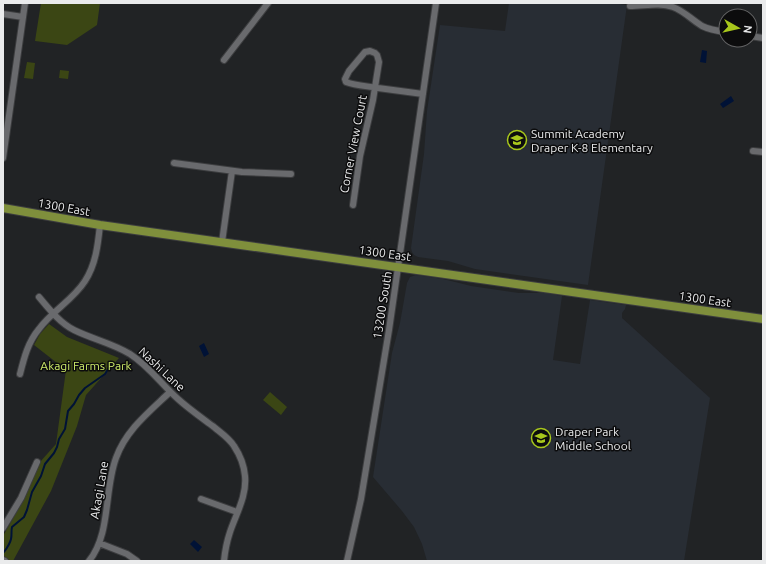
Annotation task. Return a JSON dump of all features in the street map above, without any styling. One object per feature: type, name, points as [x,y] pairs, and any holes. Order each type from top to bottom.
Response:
[{"type":"main road","name":"1300 East","points":[[3,208],[100,225],[763,319]]},
{"type":"street","points":[[3,158],[5,131],[25,3]]},
{"type":"street","points":[[224,60],[268,3]]},
{"type":"street","name":"13200 South","points":[[347,561],[364,478],[389,330],[436,3]]},
{"type":"street","points":[[630,6],[660,4],[672,7],[684,13],[700,25],[718,31]]},
{"type":"street","points":[[3,14],[23,17]]},
{"type":"street","name":"Corner View Court","points":[[353,205],[359,163],[372,106],[375,88],[379,60],[375,53],[370,51],[363,54],[349,71],[346,77],[346,82],[375,88]]},
{"type":"street","points":[[375,88],[423,94]]},
{"type":"street","points":[[753,150],[763,152]]},
{"type":"street","points":[[174,163],[232,172],[291,174]]},
{"type":"street","points":[[222,242],[232,172]]},
{"type":"street","points":[[20,374],[32,338],[53,314],[75,295],[86,279],[97,251],[100,225]]},
{"type":"street","name":"Nashi Lane","points":[[39,297],[53,314],[73,330],[120,348],[140,360],[170,392],[189,409],[226,437],[237,450],[243,463],[246,478],[244,495],[228,540],[224,561]]},
{"type":"street","name":"Akagi Lane","points":[[89,561],[96,551],[99,543],[112,471],[120,448],[132,428],[170,392]]},
{"type":"street","points":[[3,528],[21,498],[37,462]]},
{"type":"street","points":[[201,498],[238,512]]},
{"type":"street","points":[[99,543],[127,554],[137,561]]},
{"type":"shaded area","name":"Summit Academy Draper K-8 Elementary","points":[[509,3],[612,3],[627,5],[588,285],[475,269],[448,261],[418,257],[412,252],[411,248],[424,154],[427,111],[440,25],[505,31]]},
{"type":"shaded area","name":"Draper Park Middle School","points":[[416,275],[443,279],[471,286],[519,293],[546,293],[562,296],[553,360],[580,364],[590,300],[626,305],[622,313],[622,318],[710,398],[684,561],[427,561],[422,544],[414,527],[373,477],[392,353],[400,323],[407,283],[410,277]]},
{"type":"green space","points":[[41,3],[100,3],[97,25],[67,45],[35,41]]},
{"type":"green space","points":[[27,62],[35,63],[33,79],[24,78]]},
{"type":"green space","points":[[60,70],[69,71],[68,79],[59,78]]},
{"type":"green space","name":"Akagi Farms Park","points":[[49,324],[67,337],[119,358],[86,395],[77,426],[51,491],[13,561],[9,561],[3,555],[3,536],[15,515],[40,462],[56,444],[66,370],[34,345],[40,334]]},
{"type":"green space","points":[[270,392],[287,407],[281,415],[263,400]]},
{"type":"water","points":[[702,50],[707,51],[706,63],[700,62]]},
{"type":"water","points":[[731,96],[734,101],[723,108],[720,104]]},
{"type":"water","points":[[204,343],[209,354],[204,357],[199,346]]},
{"type":"water","points":[[194,540],[202,547],[198,552],[190,544]]},
{"type":"waterway","points":[[4,552],[11,541],[12,527],[24,517],[32,492],[41,476],[45,464],[57,447],[59,439],[65,429],[68,411],[85,388],[105,374],[111,364]]},
{"type":"place","name":"Summit Academy Draper K-8 Elementary","points":[[517,140]]},
{"type":"place","name":"Draper Park Middle School","points":[[541,438]]}]
